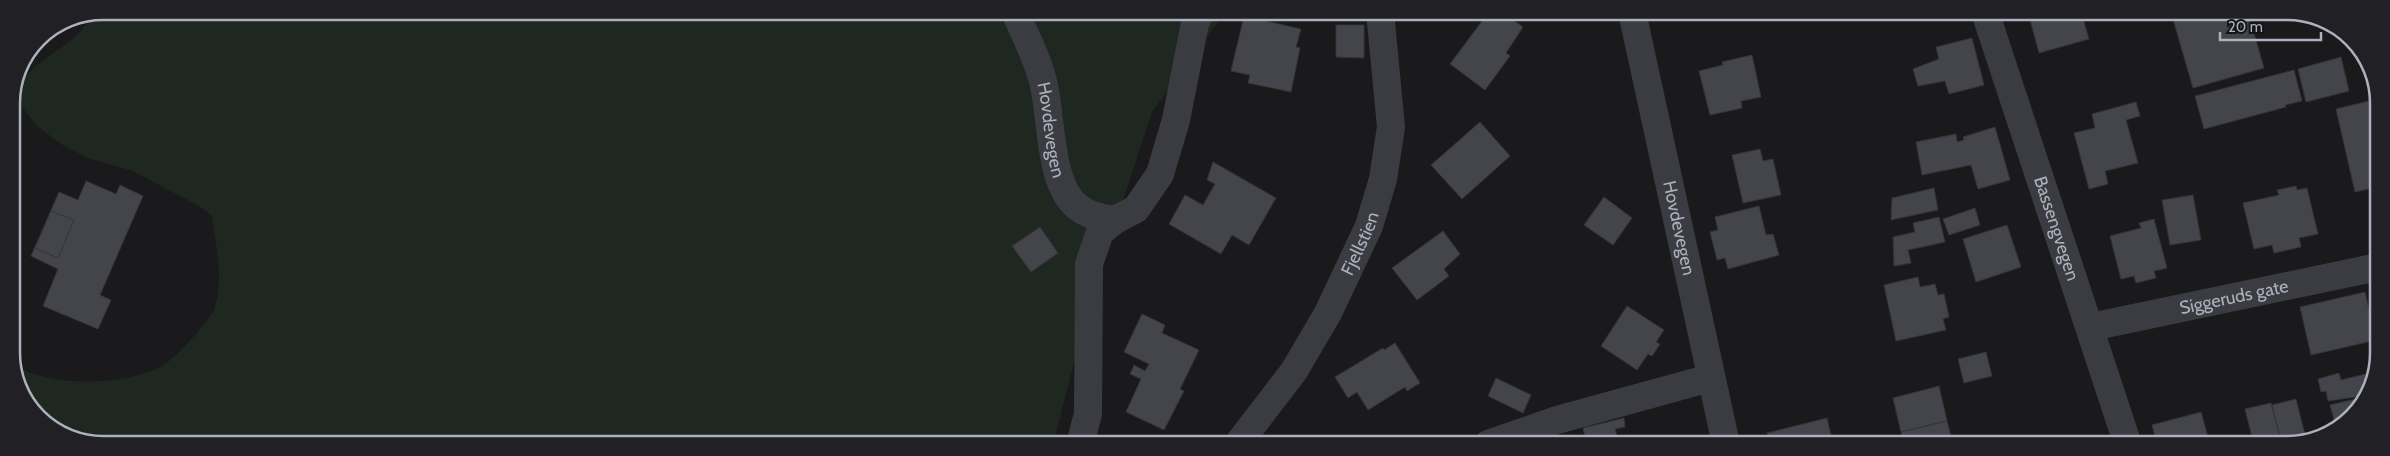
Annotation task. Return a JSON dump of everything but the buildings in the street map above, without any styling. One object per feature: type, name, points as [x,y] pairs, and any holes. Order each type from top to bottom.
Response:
[{"type":"street","name":"Hovdevegen","points":[[1018,20],[1044,85],[1057,168],[1063,190],[1078,208],[1094,216],[1115,220]]},
{"type":"street","points":[[1082,436],[1088,414],[1089,264],[1100,232],[1115,220],[1136,209],[1160,174],[1176,120],[1197,20]]},
{"type":"street","name":"Fjellstien","points":[[1244,436],[1294,371],[1328,313],[1369,226],[1384,179],[1391,127],[1381,20]]},
{"type":"street","name":"Hovdevegen","points":[[1634,20],[1724,436]]},
{"type":"street","name":"Bassengvegen","points":[[1988,20],[2125,436]]},
{"type":"street","name":"Siggeruds gate","points":[[2090,328],[2370,269]]},
{"type":"street","points":[[1511,436],[1557,420],[1710,378]]},
{"type":"shaded area","points":[[103,20],[1219,20],[1152,112],[1090,301],[1055,436],[103,436],[76,432],[57,422],[37,403],[24,380],[22,369],[45,377],[87,382],[129,378],[147,373],[168,362],[199,330],[215,307],[219,284],[212,216],[201,207],[133,171],[88,158],[61,144],[36,125],[20,104],[24,78],[37,65],[83,29],[87,22]]}]
